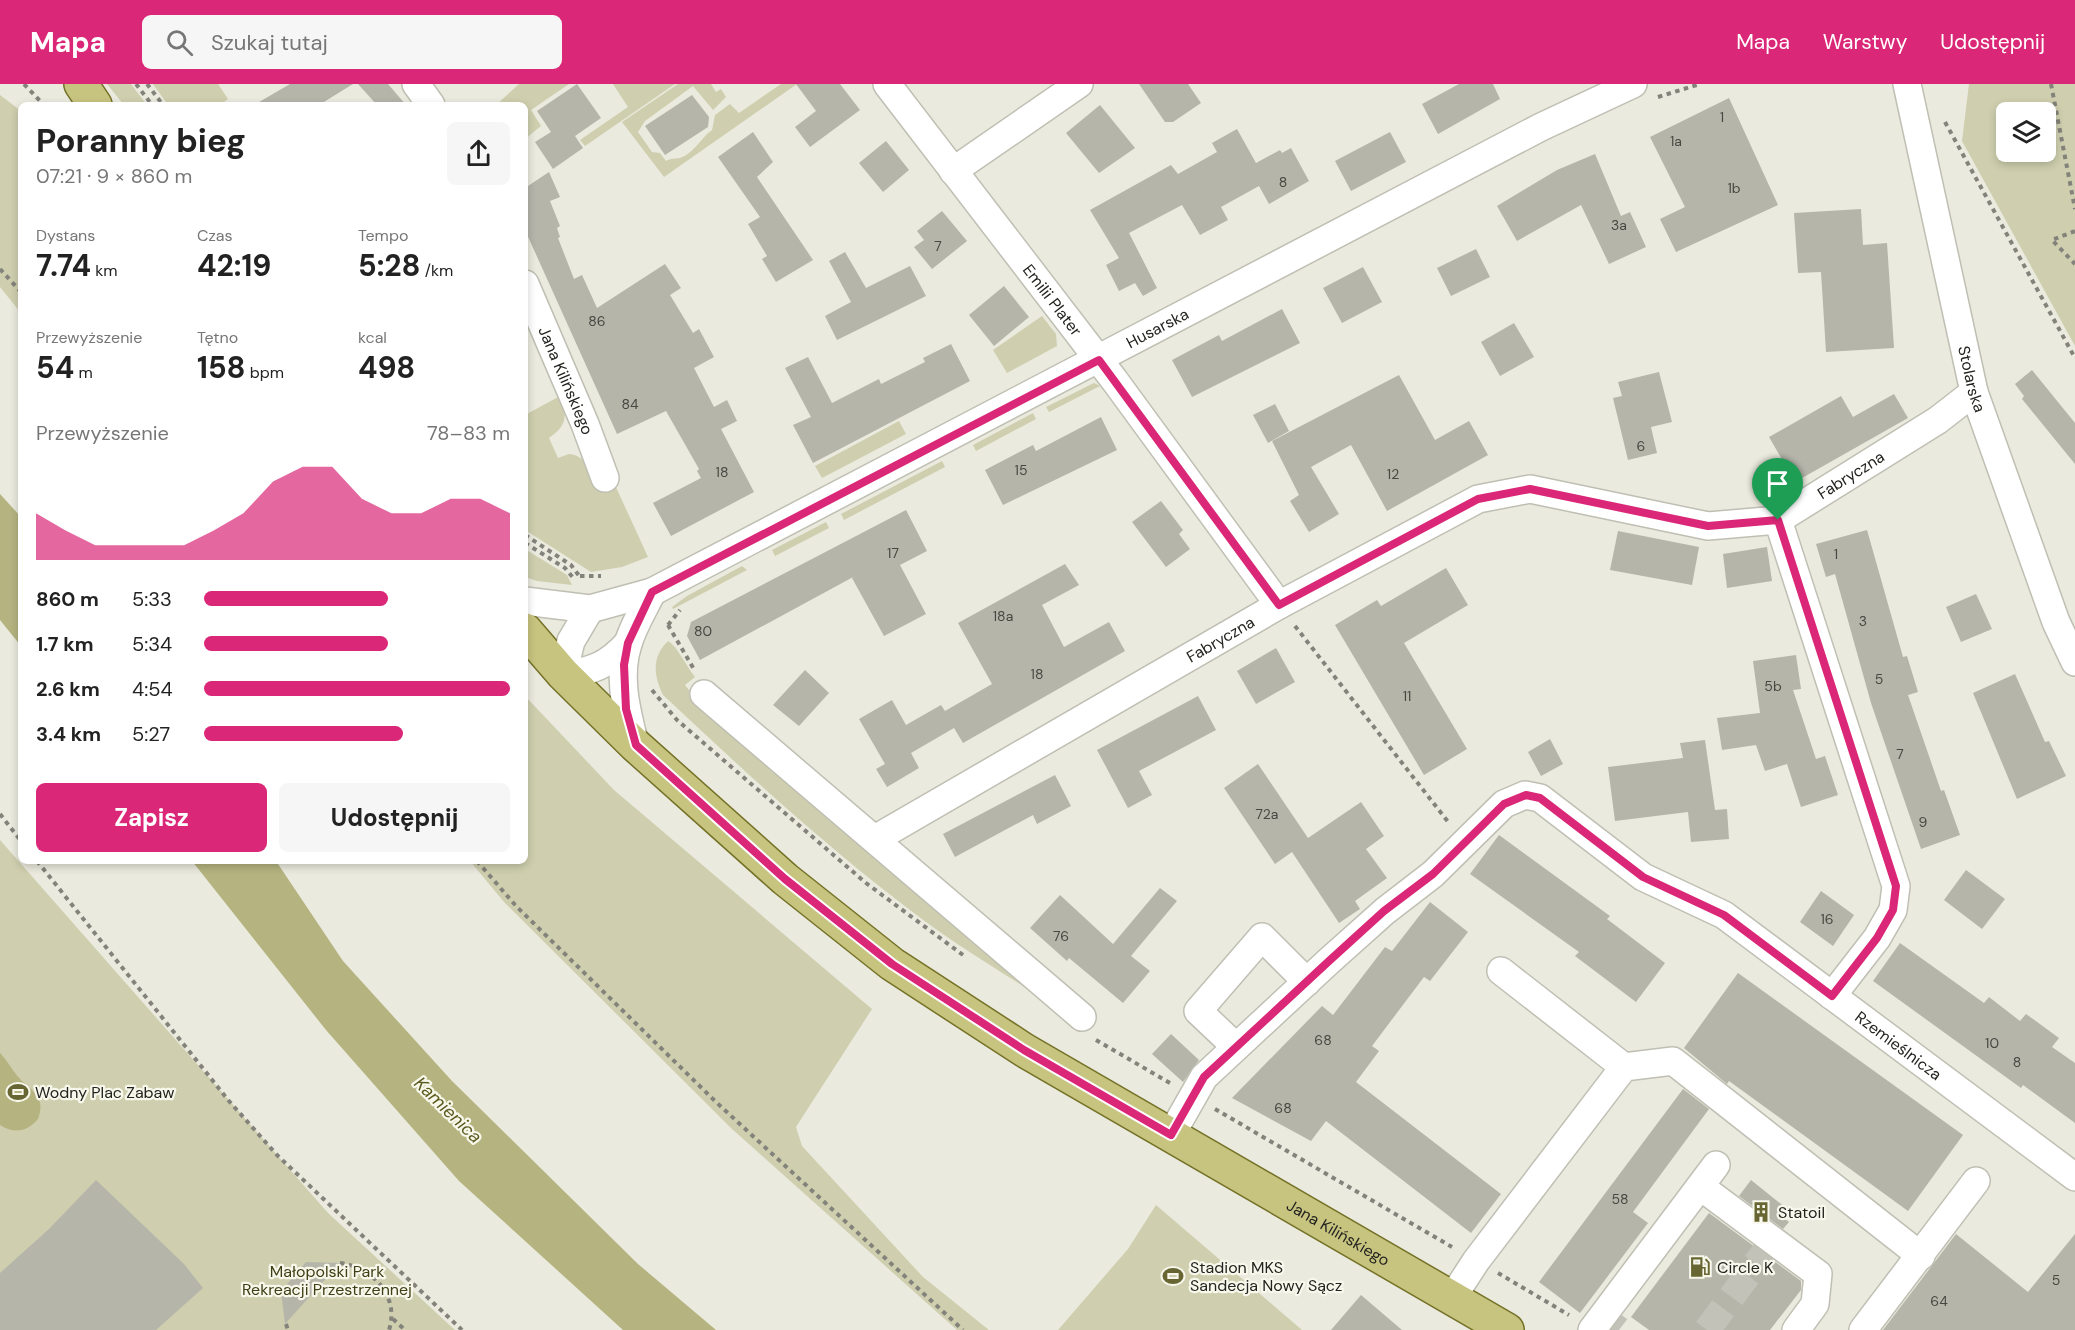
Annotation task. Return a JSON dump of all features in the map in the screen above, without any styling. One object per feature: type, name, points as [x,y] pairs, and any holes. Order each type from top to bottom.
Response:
[{"type":"main road","name":"Jana Kilińskiego","points":[[528,633],[563,674],[636,745],[785,879],[892,964],[1014,1044],[1507,1330]]},
{"type":"street","points":[[416,84],[429,102]]},
{"type":"street","name":"Emilii Plater","points":[[887,84],[1099,360],[1279,605]]},
{"type":"street","points":[[953,171],[1079,84]]},
{"type":"street","name":"Husarska","points":[[528,601],[652,592],[1541,127],[1633,84]]},
{"type":"street","name":"Stolarska","points":[[1907,84],[1974,392],[2056,622],[2075,662]]},
{"type":"street","name":"Jana Kilińskiego","points":[[528,291],[585,424],[605,478]]},
{"type":"street","name":"Fabryczna","points":[[875,839],[1279,605],[1478,499],[1530,489],[1708,526],[1778,520],[1938,420],[1974,392]]},
{"type":"street","points":[[1778,520],[1896,886],[1893,910],[1877,938],[1832,996]]},
{"type":"street","points":[[586,598],[571,641],[563,674],[599,668],[614,659],[628,643],[652,592]]},
{"type":"street","points":[[628,643],[623,684],[636,745]]},
{"type":"street","points":[[704,694],[1082,1017]]},
{"type":"street","name":"Rzemieślnicza","points":[[1464,843],[1504,804],[1526,795],[1540,798],[1643,877],[1724,915],[2075,1177]]},
{"type":"street","points":[[1171,1135],[1204,1077],[1384,911],[1433,874],[1464,843]]},
{"type":"street","points":[[1236,1047],[1198,1011],[1262,937],[1307,982]]},
{"type":"street","points":[[1500,971],[1624,1067],[1673,1061],[1921,1256]]},
{"type":"street","points":[[1452,1298],[1476,1261],[1624,1067]]},
{"type":"street","points":[[1592,1329],[1701,1187],[1716,1164]]},
{"type":"street","points":[[1863,1330],[1976,1182]]},
{"type":"street","points":[[1701,1187],[1818,1274],[1815,1304],[1796,1330]]},
{"type":"path","points":[[24,84],[41,102]]},
{"type":"path","points":[[136,84],[150,102]]},
{"type":"path","points":[[147,84],[161,102]]},
{"type":"path","points":[[2050,84],[2075,208]]},
{"type":"path","points":[[1940,112],[2075,358]]},
{"type":"path","points":[[2075,231],[2052,240],[2075,264]]},
{"type":"path","points":[[0,269],[18,289]]},
{"type":"path","points":[[528,537],[571,565],[580,576],[586,598]]},
{"type":"path","points":[[528,545],[565,568],[577,583]]},
{"type":"path","points":[[1279,605],[1464,843]]},
{"type":"path","points":[[668,625],[697,673],[704,694]]},
{"type":"path","points":[[648,681],[654,693],[677,720]]},
{"type":"path","points":[[0,814],[18,837]]},
{"type":"path","points":[[39,864],[229,1101],[277,1155],[462,1330]]},
{"type":"path","points":[[480,864],[516,906],[716,1102],[963,1330]]},
{"type":"path","points":[[1193,1096],[1592,1329]]},
{"type":"path","points":[[340,1263],[353,1264],[377,1278],[387,1295],[393,1319],[405,1330]]},
{"type":"path","points":[[389,1330],[393,1319]]},
{"type":"path","points":[[285,1324],[288,1330]]},
{"type":"green space","points":[[107,84],[131,84],[145,102],[122,102]]},
{"type":"green space","points":[[153,84],[218,84],[228,99],[224,102],[166,102]]},
{"type":"green space","points":[[519,84],[569,84],[531,110],[541,126],[528,137],[528,102],[499,102]]},
{"type":"green space","points":[[613,84],[675,84],[585,146],[580,140],[628,107]]},
{"type":"green space","points":[[678,84],[711,84],[716,92],[721,89],[726,97],[713,110],[693,86],[645,121],[638,132],[652,152],[660,153],[666,161],[689,153],[712,130],[715,115],[730,104],[739,113],[781,84],[797,84],[664,177],[622,122]]},
{"type":"green space","points":[[1969,84],[2075,84],[2075,346],[1962,141]]},
{"type":"green space","points":[[0,95],[18,109],[18,309],[0,287]]},
{"type":"green space","points":[[1042,316],[1056,334],[1057,346],[1007,373],[993,350]]},
{"type":"green space","points":[[1094,383],[1100,386],[1049,412],[1046,407]]},
{"type":"green space","points":[[560,396],[565,415],[563,424],[549,438],[558,458],[569,454],[586,463],[600,492],[615,485],[648,557],[622,567],[591,572],[528,532],[528,413]]},
{"type":"green space","points":[[1033,413],[1036,419],[976,451],[973,445]]},
{"type":"green space","points":[[899,421],[906,434],[822,478],[815,466]]},
{"type":"green space","points":[[942,461],[945,467],[844,520],[841,514]]},
{"type":"green space","points":[[826,522],[829,528],[775,556],[772,550]]},
{"type":"green space","points":[[528,551],[567,575],[572,585],[528,578]]},
{"type":"green space","points":[[742,566],[747,570],[673,609],[672,607],[687,596]]},
{"type":"green space","points":[[668,641],[679,652],[695,677],[685,685],[692,694],[1037,995],[939,932],[857,869],[663,695],[656,667],[659,654]]},
{"type":"green space","points":[[528,699],[614,790],[872,1009],[796,1127],[802,1146],[923,1277],[989,1330],[957,1330],[732,1129],[504,902],[472,864],[528,864]]},
{"type":"green space","name":"Małopolski Park Rekreacji Przestrzennej","points":[[0,840],[18,860],[18,864],[21,864],[328,1213],[455,1330],[0,1330]]},
{"type":"green space","name":"Stadion MKS Sandecja Nowy Sącz","points":[[1156,1205],[1302,1330],[1058,1330],[1128,1249]]},
{"type":"water","points":[[0,494],[18,514],[18,642],[0,620]]},
{"type":"water","name":"Kamienica","points":[[194,864],[278,864],[343,961],[452,1081],[638,1264],[716,1330],[623,1330],[459,1181],[326,1030]]},
{"type":"water","name":"Wodny Plac Zabaw","points":[[0,1053],[40,1101],[38,1119],[25,1129],[10,1130],[0,1125]]},
{"type":"building","points":[[290,84],[353,84],[324,102],[259,102]]},
{"type":"building","points":[[358,84],[388,84],[403,102],[374,102]]},
{"type":"building","points":[[577,84],[601,118],[575,136],[583,148],[553,169],[535,142],[551,132],[537,111]]},
{"type":"building","points":[[796,84],[840,84],[860,110],[810,147],[795,127],[816,111]]},
{"type":"building","points":[[1139,84],[1188,84],[1201,103],[1173,122],[1165,122]]},
{"type":"building","points":[[1459,84],[1493,84],[1500,99],[1438,134],[1422,104]]},
{"type":"building","points":[[692,95],[709,117],[708,127],[665,155],[645,126]]},
{"type":"building","points":[[1729,98],[1778,205],[1676,252],[1660,219],[1685,207],[1650,137]]},
{"type":"building","points":[[1100,105],[1135,148],[1099,173],[1066,133]]},
{"type":"building","points":[[1237,129],[1256,163],[1280,150],[1282,153],[1291,148],[1309,181],[1269,204],[1259,186],[1221,207],[1228,220],[1200,235],[1182,205],[1129,233],[1157,288],[1143,296],[1135,283],[1119,291],[1106,265],[1119,258],[1090,210],[1171,165],[1178,174],[1217,152],[1212,143]]},
{"type":"building","points":[[753,132],[773,162],[757,177],[813,260],[776,282],[762,259],[767,256],[748,224],[760,217],[718,157]]},
{"type":"building","points":[[1390,132],[1406,162],[1351,191],[1335,161]]},
{"type":"building","points":[[886,141],[909,170],[883,192],[859,163]]},
{"type":"building","points":[[1595,154],[1621,216],[1630,212],[1646,247],[1609,264],[1581,205],[1517,241],[1497,206],[1557,170]]},
{"type":"building","points":[[549,172],[560,197],[550,201],[560,226],[557,228],[560,237],[558,238],[574,279],[582,275],[597,308],[665,264],[681,288],[670,295],[693,333],[699,329],[714,357],[694,368],[714,407],[727,400],[737,421],[721,429],[754,492],[671,536],[653,503],[701,478],[697,471],[699,469],[666,411],[617,434],[528,237],[528,186]]},
{"type":"building","points":[[1861,209],[1863,245],[1887,243],[1894,348],[1826,352],[1821,272],[1798,273],[1794,213]]},
{"type":"building","points":[[942,211],[967,241],[932,269],[914,247],[924,240],[917,231]]},
{"type":"building","points":[[1476,249],[1490,277],[1451,296],[1437,268]]},
{"type":"building","points":[[845,252],[866,288],[910,266],[926,296],[837,340],[825,316],[851,302],[829,261]]},
{"type":"building","points":[[1363,267],[1382,302],[1342,323],[1323,288]]},
{"type":"building","points":[[1004,286],[1029,317],[994,346],[969,315]]},
{"type":"building","points":[[1282,309],[1300,343],[1192,397],[1172,360],[1219,335],[1222,341]]},
{"type":"building","points":[[1514,323],[1534,357],[1500,376],[1481,342]]},
{"type":"building","points":[[951,344],[970,381],[813,463],[793,425],[811,417],[785,368],[808,357],[832,403],[879,379],[881,384],[925,362],[923,358]]},
{"type":"building","points":[[2032,370],[2075,423],[2075,464],[2022,399],[2024,396],[2015,384]]},
{"type":"building","points":[[1659,372],[1672,422],[1651,427],[1657,453],[1628,460],[1613,398],[1622,396],[1618,382]]},
{"type":"building","points":[[1399,375],[1435,440],[1469,421],[1488,455],[1387,511],[1351,445],[1311,467],[1339,514],[1309,532],[1290,501],[1299,495],[1272,441]]},
{"type":"building","points":[[1894,394],[1908,418],[1795,482],[1769,437],[1841,396],[1853,417]]},
{"type":"building","points":[[1275,404],[1289,431],[1268,443],[1253,415]]},
{"type":"building","points":[[1101,417],[1117,450],[1003,505],[985,470],[1033,445],[1036,451]]},
{"type":"building","points":[[1161,501],[1183,530],[1179,534],[1190,549],[1166,567],[1132,522]]},
{"type":"building","points":[[906,510],[927,551],[900,565],[926,614],[884,636],[852,578],[855,576],[700,660],[687,636],[691,622]]},
{"type":"building","points":[[1867,530],[1903,657],[1907,656],[1918,692],[1908,695],[1941,791],[1944,790],[1960,835],[1921,849],[1871,703],[1835,574],[1826,577],[1816,544]]},
{"type":"building","points":[[1618,531],[1699,547],[1692,585],[1610,570]]},
{"type":"building","points":[[1767,547],[1772,581],[1727,588],[1723,554]]},
{"type":"building","points":[[1065,564],[1079,585],[1042,605],[1064,647],[1109,622],[1125,651],[963,743],[954,728],[911,753],[919,768],[887,787],[876,769],[885,764],[859,719],[892,700],[906,725],[941,705],[945,711],[992,684],[958,623]]},
{"type":"building","points":[[1446,568],[1468,605],[1404,643],[1467,749],[1424,775],[1335,625],[1377,600],[1381,606]]},
{"type":"building","points":[[1976,594],[1992,629],[1961,642],[1946,607]]},
{"type":"building","points":[[1276,648],[1295,682],[1256,704],[1237,671]]},
{"type":"building","points":[[1796,655],[1801,689],[1793,690],[1816,759],[1825,756],[1838,795],[1801,807],[1787,764],[1765,771],[1756,745],[1722,750],[1717,718],[1760,713],[1753,661]]},
{"type":"building","points":[[805,670],[829,693],[799,726],[773,705]]},
{"type":"building","points":[[2015,674],[2045,742],[2049,741],[2066,776],[2017,799],[1973,693]]},
{"type":"building","points":[[1198,696],[1216,730],[1139,771],[1152,795],[1128,808],[1097,750]]},
{"type":"building","points":[[1550,739],[1563,764],[1541,776],[1528,752]]},
{"type":"building","points":[[1705,740],[1715,810],[1727,809],[1729,839],[1691,842],[1688,812],[1615,821],[1608,767],[1683,758],[1680,743]]},
{"type":"building","points":[[1258,764],[1308,838],[1361,802],[1384,836],[1366,849],[1387,878],[1355,901],[1360,909],[1339,923],[1292,852],[1275,864],[1224,788]]},
{"type":"building","points":[[1055,775],[1071,806],[1037,824],[1033,815],[955,857],[943,834]]},
{"type":"building","points":[[1499,835],[1610,916],[1607,919],[1665,963],[1636,1002],[1575,956],[1579,952],[1470,874]]},
{"type":"building","points":[[1966,870],[2005,899],[1982,929],[1944,900]]},
{"type":"building","points":[[1160,888],[1177,901],[1131,956],[1150,971],[1123,1003],[1069,958],[1067,961],[1030,928],[1060,895],[1113,944]]},
{"type":"building","points":[[1821,891],[1854,915],[1833,946],[1800,922]]},
{"type":"building","points":[[1430,902],[1468,932],[1430,981],[1424,977],[1372,1046],[1379,1051],[1356,1082],[1501,1194],[1471,1233],[1326,1121],[1311,1141],[1232,1098],[1322,1006],[1333,1015],[1385,947],[1392,951]]},
{"type":"building","points":[[1900,943],[1984,1003],[1989,997],[2020,1021],[2026,1014],[2059,1038],[2052,1047],[2075,1063],[2075,1123],[2023,1085],[2021,1088],[1873,981]]},
{"type":"building","points":[[1738,973],[1963,1135],[1908,1211],[1729,1081],[1727,1084],[1684,1048]]},
{"type":"building","points":[[1171,1034],[1199,1060],[1183,1082],[1152,1054]]},
{"type":"building","points":[[1683,1089],[1709,1109],[1633,1212],[1648,1223],[1580,1313],[1539,1282]]},
{"type":"building","points":[[96,1180],[184,1264],[203,1288],[156,1330],[0,1330],[0,1273],[49,1229]]},
{"type":"building","points":[[1751,1180],[1786,1208],[1781,1216],[1789,1222],[1783,1229],[1739,1196]]},
{"type":"building","points":[[1709,1213],[1801,1281],[1801,1290],[1770,1330],[1649,1330],[1631,1317]]},
{"type":"building","points":[[1956,1234],[2028,1292],[2075,1234],[2075,1330],[1883,1330]]},
{"type":"building","points":[[306,1262],[340,1263],[285,1324],[281,1291]]},
{"type":"building","points":[[1361,1295],[1402,1330],[1331,1330]]},
{"type":"tunnel","points":[[1707,1330],[1773,1241]]},
{"type":"tunnel","points":[[1602,1317],[1619,1330]]},
{"type":"place","name":"Wodny Plac Zabaw","points":[[18,1092]]},
{"type":"place","name":"Statoil","points":[[1761,1212]]},
{"type":"place","name":"Circle K","points":[[1700,1267]]},
{"type":"place","name":"Stadion MKS Sandecja Nowy Sącz","points":[[1173,1276]]},
{"type":"route","points":[[1099,360],[1279,605],[1478,499],[1530,489],[1708,526],[1778,520],[1896,886],[1893,910],[1877,938],[1832,996],[1724,915],[1643,877],[1540,798],[1526,795],[1504,804],[1433,874],[1384,911],[1204,1077],[1171,1135],[1024,1050],[954,1007],[892,964],[785,879],[636,745],[626,709],[623,684],[628,643],[652,592],[1099,360]]}]
